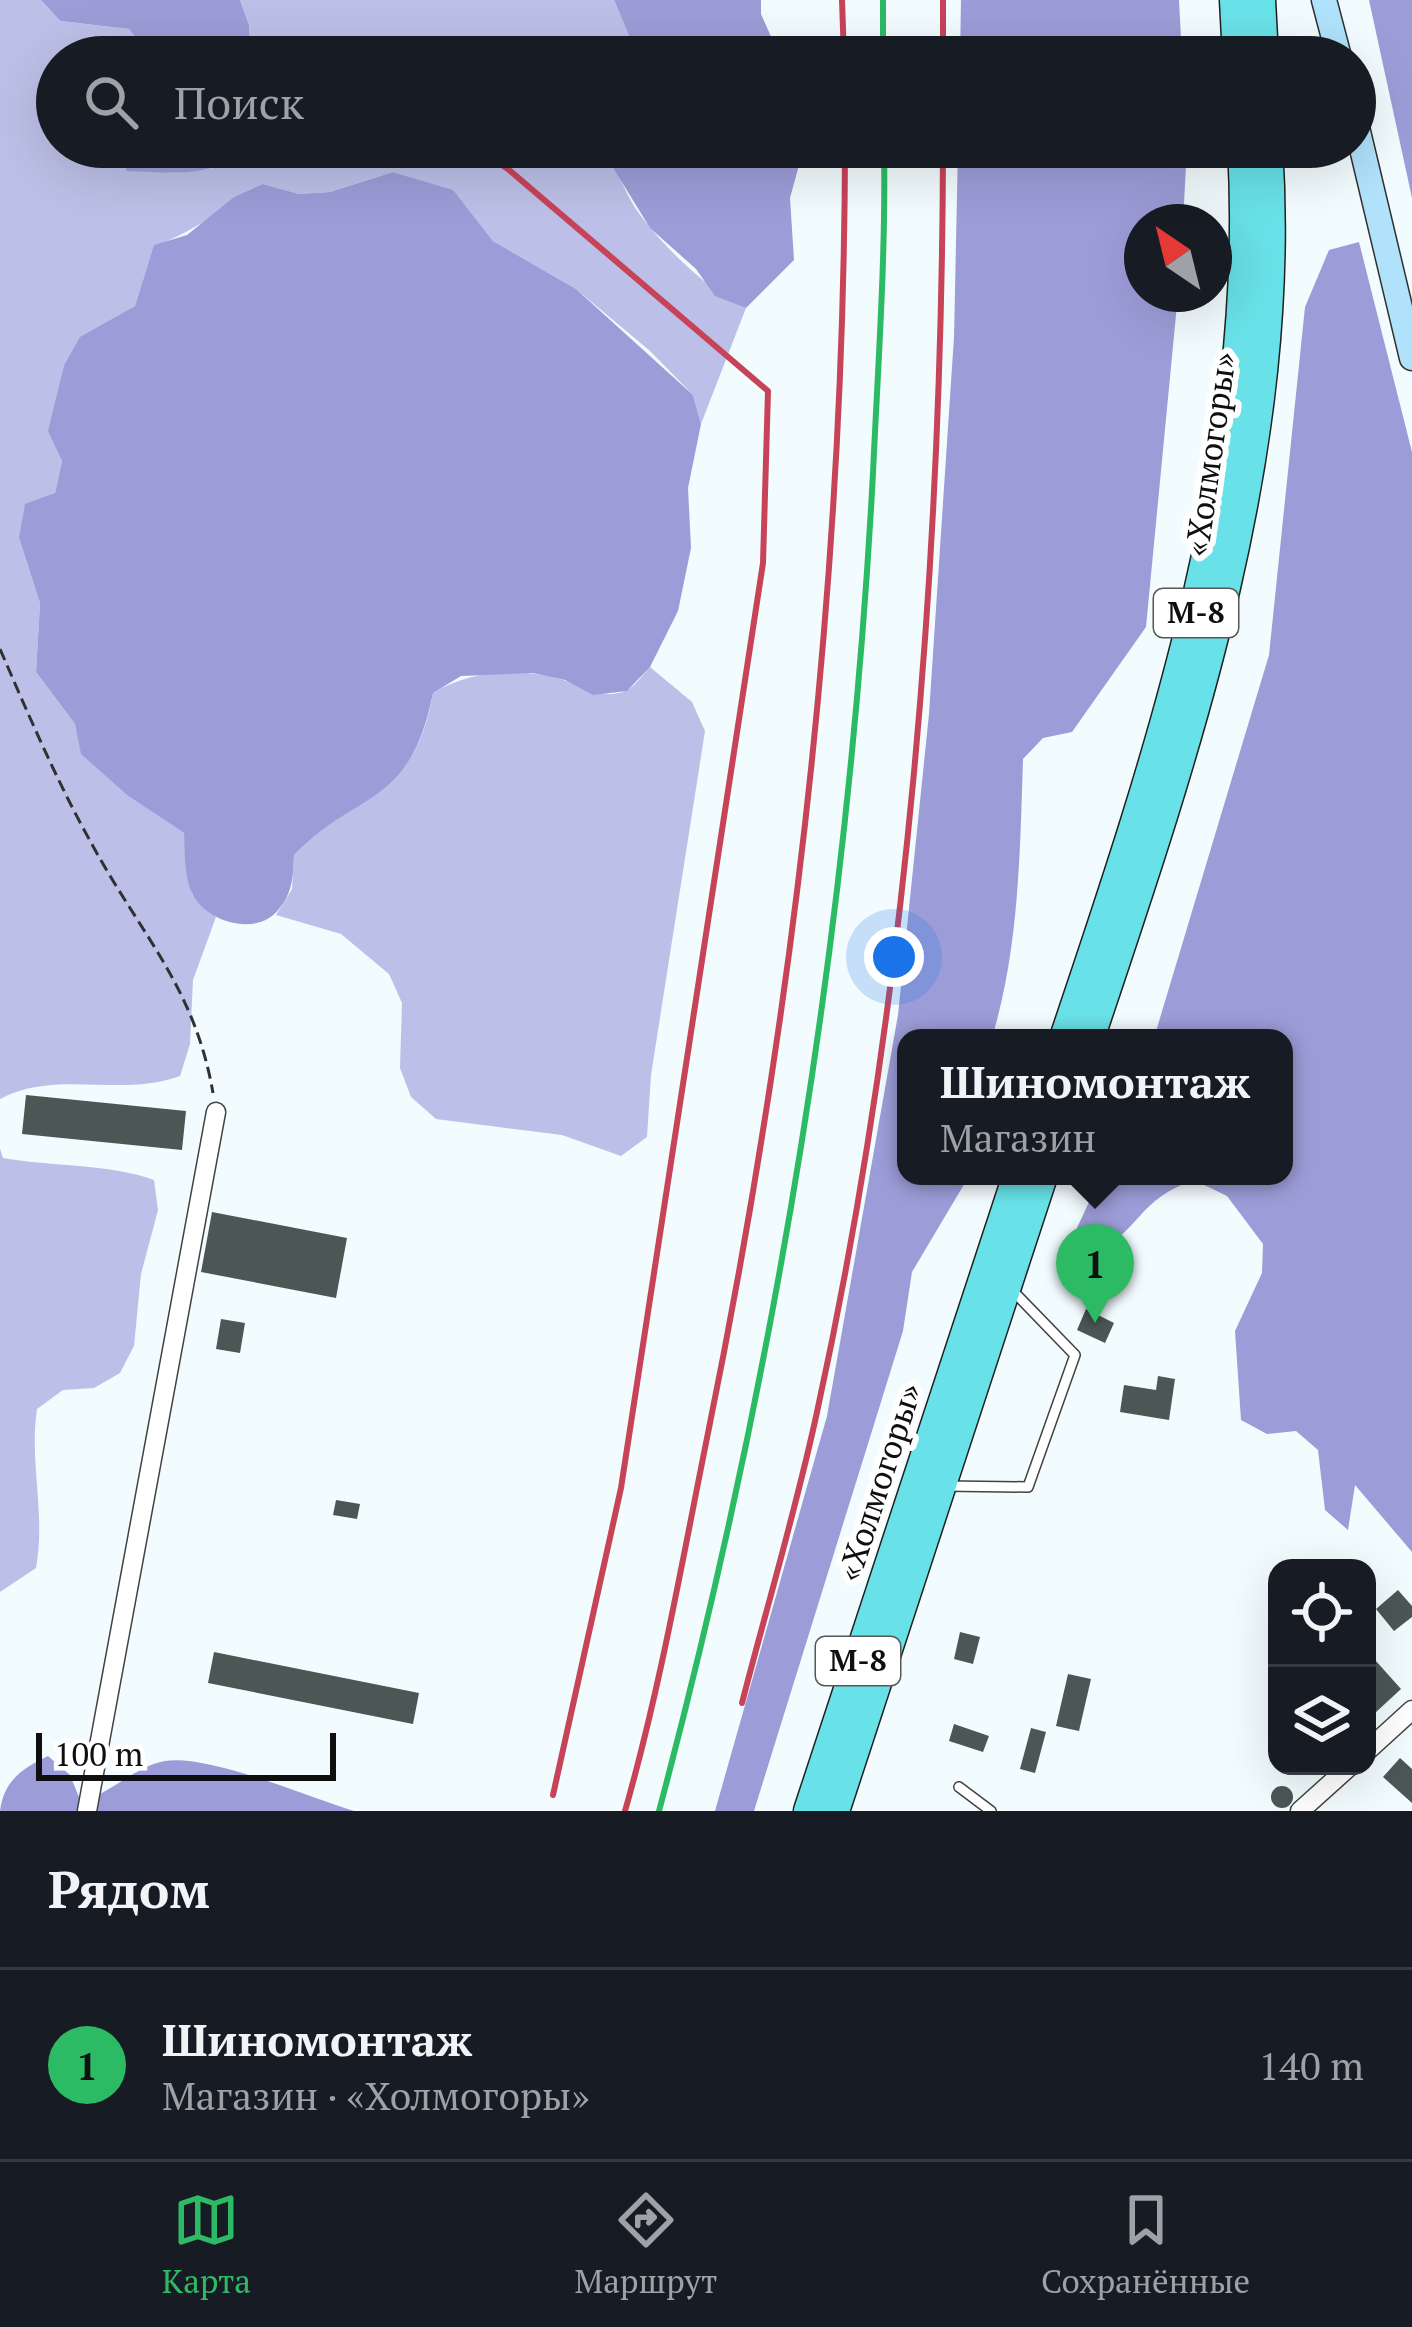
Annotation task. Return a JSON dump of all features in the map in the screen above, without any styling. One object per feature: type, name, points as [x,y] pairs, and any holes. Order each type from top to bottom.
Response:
[{"type":"highway","points":[[1234,0],[1237,36]]},
{"type":"highway","points":[[1260,0],[1262,36]]},
{"type":"highway","name":"«Холмогоры»","points":[[1068,1029],[1159,757],[1203,580],[1236,361],[1244,168]]},
{"type":"highway","name":"«Холмогоры»","points":[[1092,1029],[1180,766],[1226,586],[1262,342],[1266,168]]},
{"type":"highway","name":"«Холмогоры»","points":[[809,1811],[1015,1185]]},
{"type":"highway","name":"«Холмогоры»","points":[[834,1811],[1039,1185]]},
{"type":"main road","points":[[1324,0],[1333,36]]},
{"type":"main road","points":[[1365,168],[1412,358]]},
{"type":"street","points":[[87,1811],[216,1112]]},
{"type":"street","points":[[1376,1742],[1412,1710]]},
{"type":"street","points":[[1300,1811],[1340,1775]]},
{"type":"lane","points":[[940,1486],[1028,1487],[1075,1355],[1006,1283]]},
{"type":"lane","points":[[958,1787],[991,1811]]},
{"type":"path","points":[[0,649],[92,845],[183,994],[203,1037],[216,1112]]},
{"type":"shaded area","points":[[0,0],[41,0],[60,21],[129,29],[134,36],[36,36],[36,168],[176,172],[211,168],[615,168],[634,206],[656,234],[701,279],[746,308],[701,424],[693,395],[650,351],[576,289],[493,241],[452,190],[393,172],[330,192],[299,194],[263,184],[154,246],[135,306],[80,338],[64,365],[49,431],[62,461],[55,493],[19,538],[40,603],[36,672],[75,724],[82,754],[128,796],[184,833],[192,894],[216,917],[193,980],[190,1044],[180,1076],[135,1085],[43,1086],[0,1099]]},
{"type":"shaded area","points":[[41,0],[240,0],[250,36],[134,36],[129,29],[60,21]]},
{"type":"shaded area","points":[[240,0],[614,0],[629,36],[250,36]]},
{"type":"shaded area","points":[[614,0],[761,0],[761,14],[771,36],[629,36]]},
{"type":"shaded area","points":[[961,0],[1179,0],[1181,36],[960,36]]},
{"type":"shaded area","points":[[1369,0],[1412,0],[1412,198]]},
{"type":"shaded area","points":[[126,168],[212,168],[176,173]]},
{"type":"shaded area","points":[[613,168],[798,168],[790,198],[794,260],[746,308],[715,296],[696,269],[650,228]]},
{"type":"shaded area","points":[[958,168],[1186,168],[1184,204],[1124,204],[1124,312],[1176,312],[1146,627],[1072,732],[1043,738],[1023,759],[1013,935],[994,1029],[897,1029],[897,1185],[964,1185],[912,1272],[903,1331],[754,1811],[715,1811],[827,1416],[898,1015],[929,714],[954,337]]},
{"type":"shaded area","points":[[393,172],[453,190],[493,241],[576,289],[693,395],[701,424],[688,488],[691,548],[678,611],[650,667],[627,691],[593,695],[565,680],[533,673],[461,676],[433,693],[423,730],[396,777],[294,855],[290,890],[269,918],[258,923],[232,922],[207,911],[191,891],[184,833],[128,796],[81,754],[75,724],[36,672],[40,603],[19,538],[25,504],[55,493],[62,461],[48,431],[64,365],[80,337],[135,306],[154,245],[187,235],[234,197],[263,184],[299,194],[330,192]]},
{"type":"shaded area","points":[[1359,242],[1412,452],[1412,1552],[1355,1485],[1348,1530],[1325,1510],[1318,1450],[1296,1431],[1267,1434],[1241,1420],[1235,1331],[1262,1273],[1263,1244],[1227,1196],[1204,1185],[1293,1185],[1293,1029],[1157,1029],[1269,655],[1305,307],[1329,250]]},
{"type":"shaded area","points":[[650,667],[692,702],[705,731],[651,1075],[647,1137],[621,1156],[562,1135],[436,1119],[411,1097],[400,1068],[402,1003],[389,974],[341,934],[276,915],[292,889],[294,855],[397,775],[424,729],[433,693],[463,680],[511,672],[544,675],[614,694],[630,688]]},
{"type":"shaded area","points":[[0,1149],[3,1158],[118,1171],[154,1180],[158,1210],[141,1274],[134,1346],[120,1373],[94,1388],[63,1390],[37,1409],[36,1568],[0,1592]]},
{"type":"shaded area","points":[[1097,1185],[1183,1185],[1162,1196],[1099,1251],[1070,1243]]},
{"type":"shaded area","points":[[48,1756],[70,1775],[81,1802],[154,1764],[184,1761],[232,1770],[354,1811],[0,1811],[15,1777]]},
{"type":"building","points":[[26,1095],[186,1111],[182,1150],[22,1134]]},
{"type":"building","points":[[212,1212],[347,1238],[336,1298],[201,1272]]},
{"type":"building","points":[[1086,1309],[1114,1323],[1105,1343],[1077,1330]]},
{"type":"building","points":[[221,1319],[245,1323],[240,1353],[216,1349]]},
{"type":"building","points":[[1158,1376],[1175,1379],[1169,1420],[1120,1412],[1124,1385],[1156,1390]]},
{"type":"building","points":[[336,1500],[360,1504],[357,1519],[333,1515]]},
{"type":"building","points":[[1398,1590],[1412,1606],[1412,1617],[1394,1631],[1376,1609]]},
{"type":"building","points":[[960,1632],[980,1637],[973,1664],[954,1659]]},
{"type":"building","points":[[214,1652],[419,1693],[413,1724],[208,1683]]},
{"type":"building","points":[[1376,1661],[1401,1689],[1376,1712]]},
{"type":"building","points":[[1068,1674],[1091,1679],[1079,1731],[1056,1726]]},
{"type":"building","points":[[954,1724],[989,1736],[983,1752],[949,1741]]},
{"type":"building","points":[[1031,1728],[1046,1732],[1035,1773],[1020,1769]]},
{"type":"building","points":[[1400,1758],[1412,1769],[1412,1803],[1383,1777]]},
{"type":"building","points":[[1282,1786],[1293,1797],[1282,1808],[1271,1797]]},
{"type":"waterway","points":[[842,0],[843,36]]},
{"type":"waterway","points":[[943,0],[943,36]]},
{"type":"waterway","points":[[506,168],[768,391],[763,563],[621,1488],[553,1795]]},
{"type":"waterway","points":[[625,1811],[670,1625],[738,1278],[789,957],[824,634],[835,472],[845,168]]},
{"type":"waterway","points":[[742,1703],[817,1412],[848,1258],[896,943],[926,623],[943,168]]},
{"type":"railway","points":[[883,0],[883,36]]},
{"type":"railway","points":[[659,1811],[701,1646],[772,1314],[826,980],[862,643],[884,168]]},
{"type":"place","name":"Шиномонтаж","points":[[1095,1323]]}]
